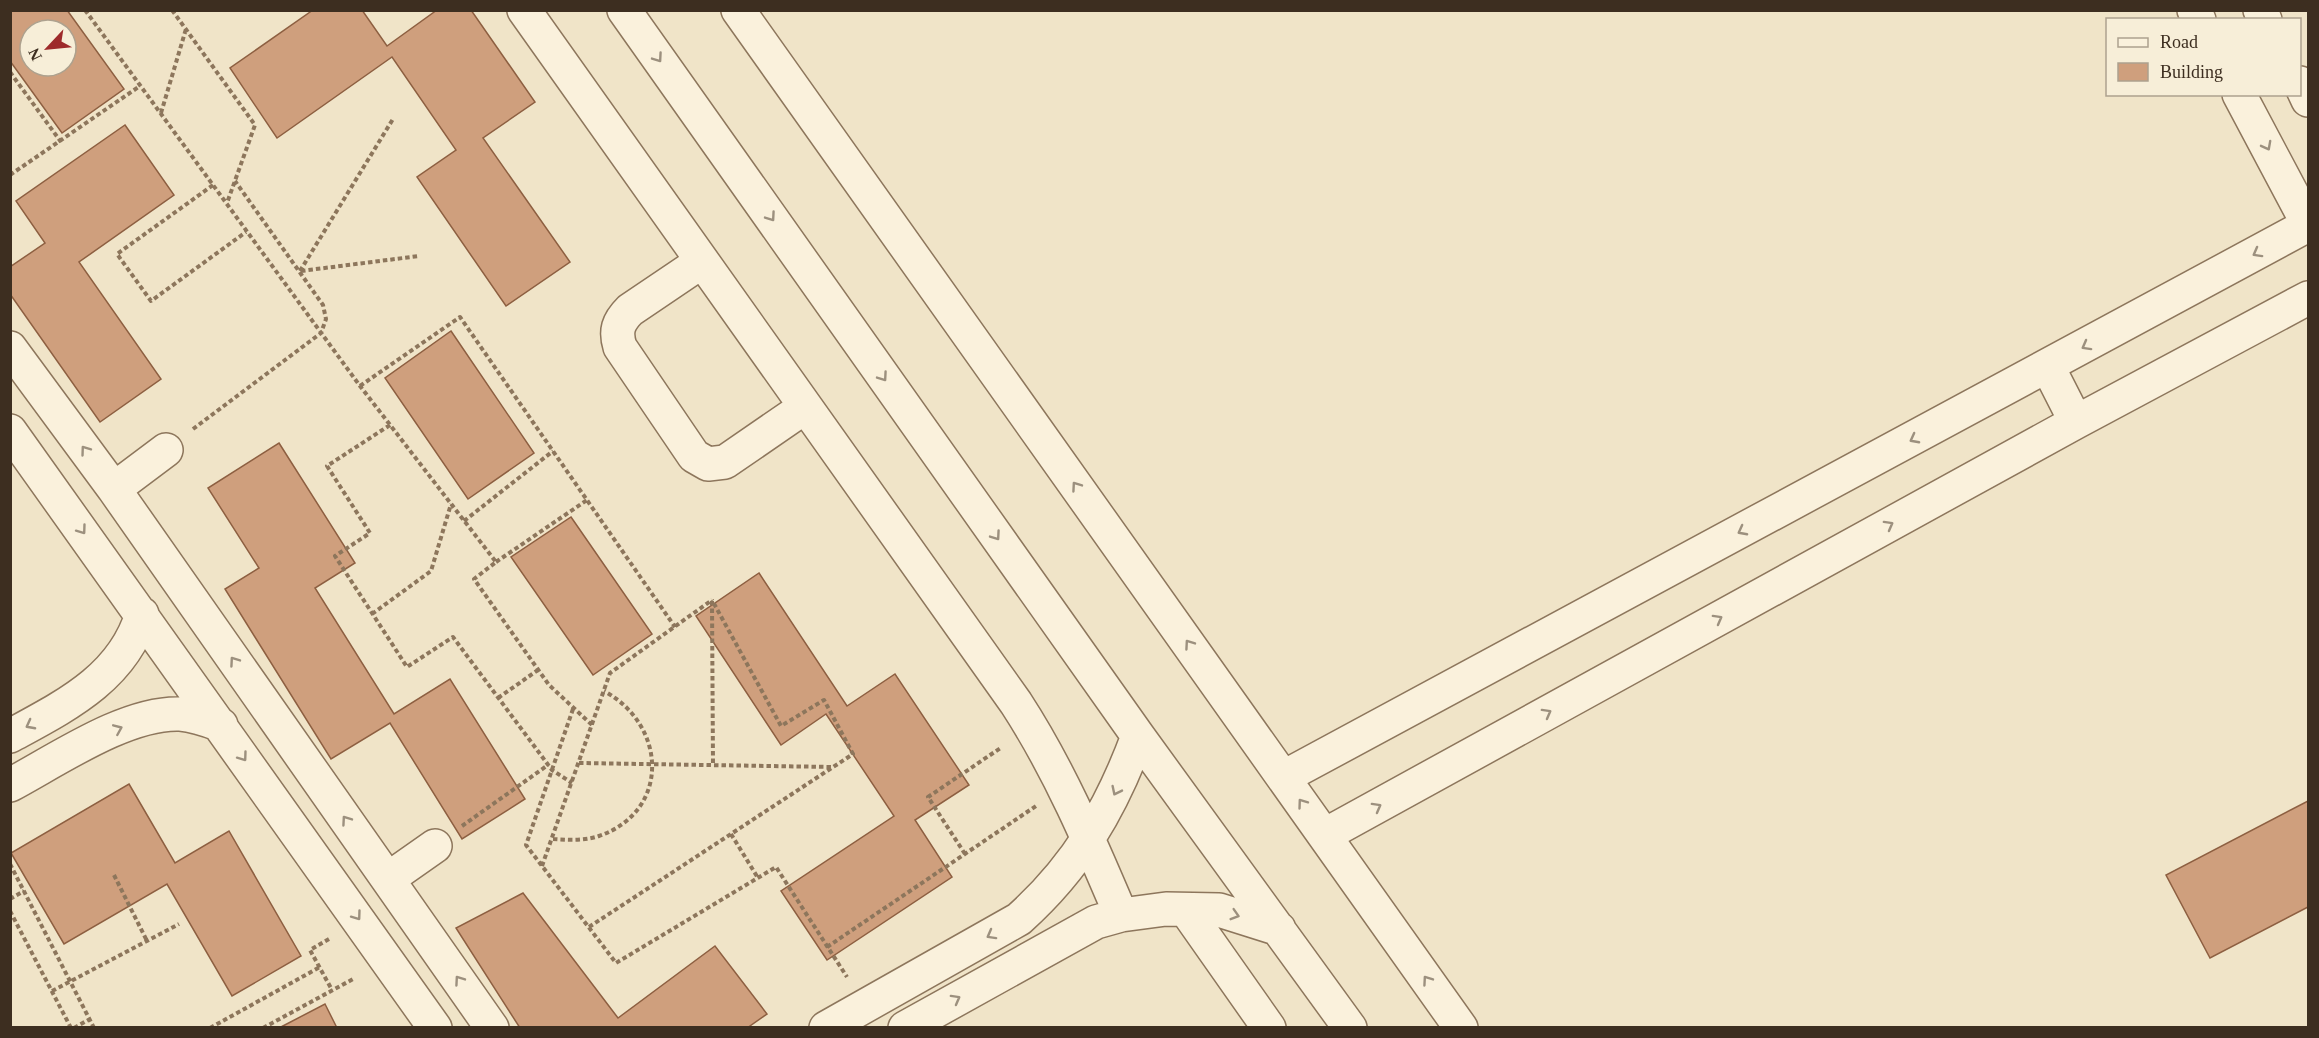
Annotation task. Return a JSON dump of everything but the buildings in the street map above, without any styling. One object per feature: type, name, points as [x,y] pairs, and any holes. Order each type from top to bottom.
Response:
[{"type":"street","points":[[524,10],[1032,727],[1065,787],[1121,915]]},
{"type":"street","points":[[624,10],[1138,736],[1350,1028]]},
{"type":"street","points":[[738,10],[1461,1028]]},
{"type":"street","points":[[2301,85],[2308,100]]},
{"type":"street","points":[[1284,777],[2048,367],[2308,224],[2240,96]]},
{"type":"street","points":[[701,262],[630,310],[623,318],[616,335],[620,347],[694,456],[708,464],[725,462],[805,407]]},
{"type":"street","points":[[1325,835],[2076,422],[2302,308]]},
{"type":"street","points":[[10,348],[114,489],[492,1028]]},
{"type":"street","points":[[2048,367],[2076,422]]},
{"type":"street","points":[[10,431],[435,1028]]},
{"type":"street","points":[[114,489],[166,450]]},
{"type":"street","points":[[10,736],[80,697],[114,666],[137,633],[142,614]]},
{"type":"street","points":[[60,709],[81,747]]},
{"type":"street","points":[[10,786],[129,724],[154,717],[180,714],[221,725]]},
{"type":"street","points":[[826,1028],[1019,919],[1045,896],[1069,868],[1089,839],[1125,772],[1138,736]]},
{"type":"street","points":[[388,879],[435,846]]},
{"type":"street","points":[[905,1028],[1096,922],[1121,915],[1166,909],[1219,910],[1279,929]]},
{"type":"street","points":[[1186,910],[1269,1028]]},
{"type":"path","points":[[85,10],[360,386],[496,562]]},
{"type":"path","points":[[172,10],[255,125],[227,204]]},
{"type":"path","points":[[160,114],[186,29]]},
{"type":"path","points":[[10,72],[61,141]]},
{"type":"path","points":[[10,175],[140,86]]},
{"type":"path","points":[[300,271],[393,120]]},
{"type":"path","points":[[166,450],[321,333],[325,327],[326,312],[300,271],[235,181]]},
{"type":"path","points":[[213,185],[117,254],[151,301],[246,231]]},
{"type":"path","points":[[300,271],[419,256]]},
{"type":"path","points":[[360,386],[460,317],[675,627]]},
{"type":"path","points":[[390,425],[327,466],[370,533],[335,556],[407,667],[453,637],[552,771],[572,783]]},
{"type":"path","points":[[464,521],[553,451]]},
{"type":"path","points":[[587,501],[474,579],[549,686],[592,725]]},
{"type":"path","points":[[372,614],[431,571],[451,504]]},
{"type":"path","points":[[542,866],[610,673],[712,600]]},
{"type":"path","points":[[712,600],[713,765]]},
{"type":"path","points":[[589,927],[853,754],[824,700],[781,726],[712,600]]},
{"type":"path","points":[[498,698],[538,670]]},
{"type":"path","points":[[553,839],[575,840],[596,837],[624,822],[643,802],[649,790],[652,764],[646,733],[639,719],[618,698],[604,691]]},
{"type":"path","points":[[573,709],[526,845],[615,963],[776,867],[865,1006]]},
{"type":"path","points":[[965,854],[928,796],[1032,727]]},
{"type":"path","points":[[579,763],[834,767]]},
{"type":"path","points":[[435,846],[548,765]]},
{"type":"path","points":[[827,947],[1065,787]]},
{"type":"path","points":[[731,834],[758,878]]},
{"type":"path","points":[[10,864],[94,1028]]},
{"type":"path","points":[[114,875],[147,940]]},
{"type":"path","points":[[10,899],[24,891]]},
{"type":"path","points":[[10,911],[73,1028],[90,1019]]},
{"type":"path","points":[[332,990],[310,950],[361,921]]},
{"type":"path","points":[[52,990],[179,924]]},
{"type":"path","points":[[263,1028],[388,959]]},
{"type":"path","points":[[210,1028],[320,968]]}]
